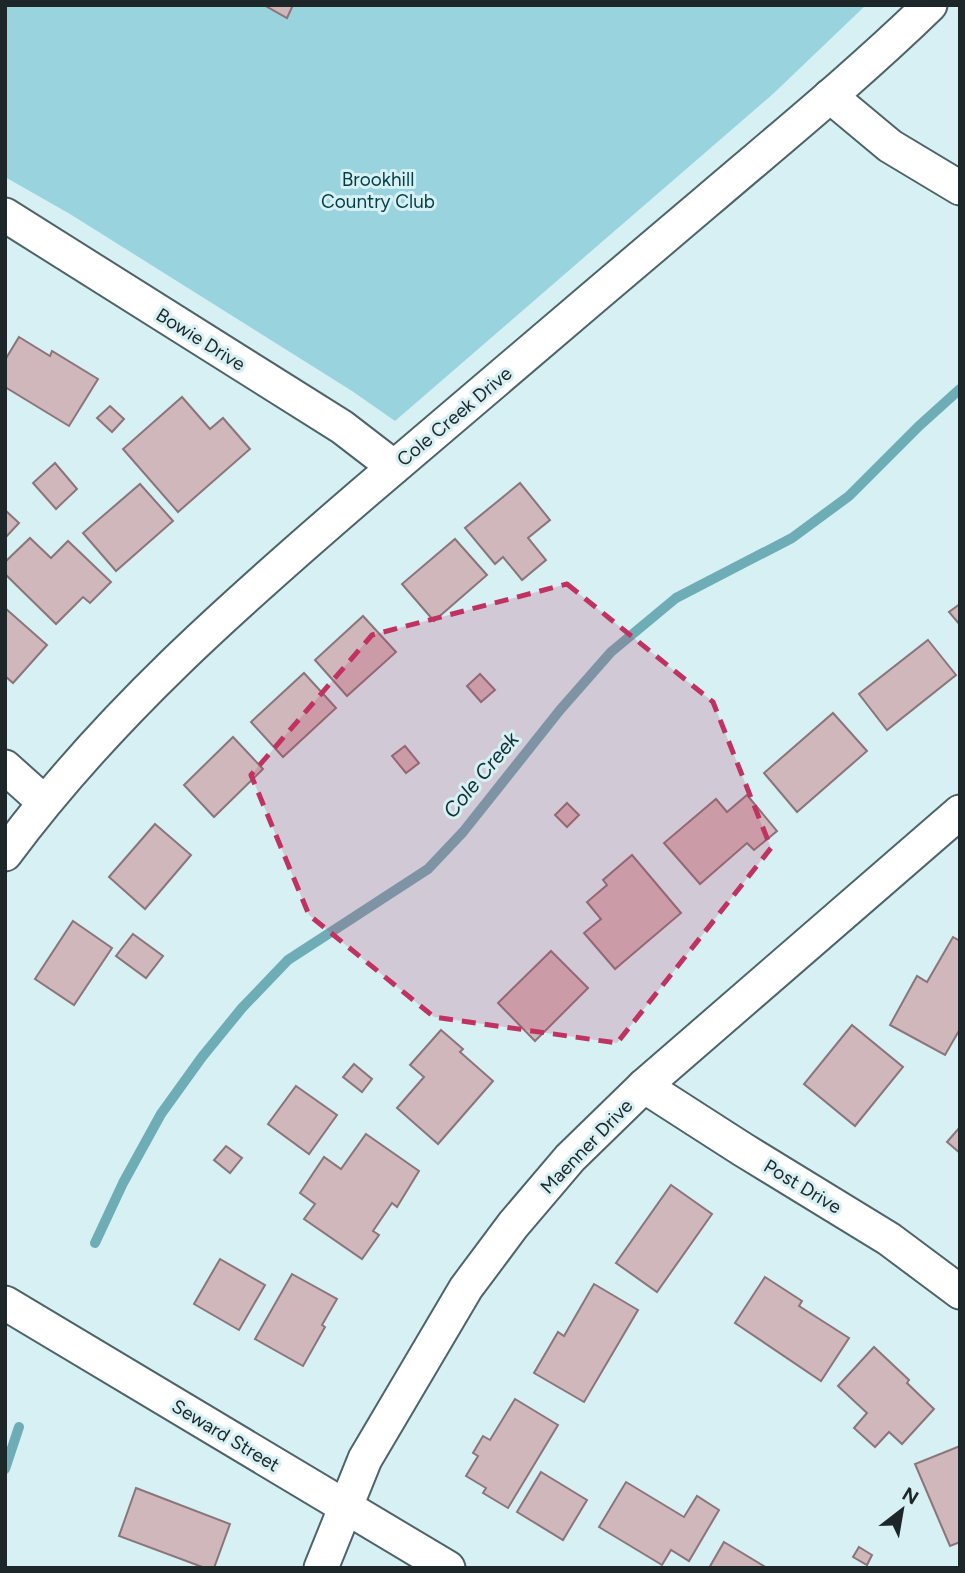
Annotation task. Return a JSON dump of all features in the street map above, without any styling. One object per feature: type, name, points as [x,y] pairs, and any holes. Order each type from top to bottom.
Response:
[{"type":"street","name":"Cole Creek Drive","points":[[5,854],[81,759],[165,672],[297,551],[830,96],[930,5]]},
{"type":"street","points":[[830,96],[890,146],[960,188]]},
{"type":"street","name":"Bowie Drive","points":[[5,215],[342,427],[394,467]]},
{"type":"street","points":[[5,767],[44,802]]},
{"type":"street","name":"Maenner Drive","points":[[321,1568],[365,1459],[466,1288],[513,1225],[570,1158],[644,1086],[960,812]]},
{"type":"street","name":"Post Drive","points":[[644,1086],[889,1239],[960,1292]]},
{"type":"street","name":"Seward Street","points":[[5,1303],[448,1568]]},
{"type":"highlighted area","points":[[567,584],[713,702],[771,848],[617,1043],[434,1017],[309,915],[251,775],[372,635]]},
{"type":"green space","name":"Brookhill Country Club","points":[[5,5],[866,5],[774,93],[395,421],[352,391],[70,214],[5,177]]},
{"type":"building","points":[[264,5],[293,5],[287,18]]},
{"type":"building","points":[[19,337],[50,356],[52,351],[98,379],[69,426],[5,387],[5,360]]},
{"type":"building","points":[[182,397],[210,429],[223,418],[250,449],[178,512],[123,449]]},
{"type":"building","points":[[110,406],[124,419],[112,432],[97,418]]},
{"type":"building","points":[[55,463],[77,489],[56,509],[33,483]]},
{"type":"building","points":[[520,483],[550,520],[528,538],[546,560],[522,580],[503,557],[495,564],[465,528]]},
{"type":"building","points":[[140,484],[173,521],[116,571],[83,533]]},
{"type":"building","points":[[5,510],[19,523],[5,538]]},
{"type":"building","points":[[30,538],[51,558],[68,541],[111,582],[90,603],[83,597],[56,624],[5,574],[5,562]]},
{"type":"building","points":[[455,539],[487,575],[434,621],[402,584]]},
{"type":"building","points":[[960,604],[960,625],[949,612]]},
{"type":"building","points":[[5,608],[47,645],[13,683],[5,676]]},
{"type":"building","points":[[363,616],[396,652],[347,696],[315,660]]},
{"type":"building","points":[[928,640],[956,675],[887,730],[859,694]]},
{"type":"building","points":[[304,673],[336,708],[283,757],[251,722]]},
{"type":"building","points":[[480,674],[495,690],[481,702],[467,686]]},
{"type":"building","points":[[833,713],[867,751],[797,812],[764,773]]},
{"type":"building","points":[[233,737],[263,769],[214,817],[184,785]]},
{"type":"building","points":[[405,746],[419,763],[406,773],[392,756]]},
{"type":"building","points":[[747,795],[777,831],[754,850],[747,843],[700,884],[664,843],[716,799],[727,812]]},
{"type":"building","points":[[567,803],[579,815],[567,827],[555,815]]},
{"type":"building","points":[[155,824],[191,855],[145,909],[109,877]]},
{"type":"building","points":[[632,855],[681,913],[615,969],[584,933],[601,919],[587,902],[607,885],[603,880]]},
{"type":"building","points":[[73,921],[112,948],[74,1005],[35,979]]},
{"type":"building","points":[[133,934],[163,956],[146,978],[116,956]]},
{"type":"building","points":[[953,937],[960,941],[960,1029],[945,1055],[890,1025],[917,976],[927,982]]},
{"type":"building","points":[[551,951],[588,988],[535,1041],[498,1003]]},
{"type":"building","points":[[852,1025],[903,1067],[855,1126],[804,1084]]},
{"type":"building","points":[[441,1030],[463,1049],[460,1052],[493,1081],[438,1144],[397,1108],[424,1077],[410,1065]]},
{"type":"building","points":[[354,1064],[372,1079],[362,1092],[343,1077]]},
{"type":"building","points":[[296,1086],[337,1115],[309,1154],[268,1124]]},
{"type":"building","points":[[960,1127],[960,1153],[947,1142]]},
{"type":"building","points":[[366,1134],[419,1171],[397,1207],[392,1203],[373,1231],[379,1235],[362,1259],[304,1219],[315,1204],[300,1193],[324,1157],[341,1169]]},
{"type":"building","points":[[226,1146],[242,1158],[230,1173],[214,1160]]},
{"type":"building","points":[[671,1185],[712,1214],[657,1292],[616,1263]]},
{"type":"building","points":[[220,1259],[265,1285],[239,1330],[194,1304]]},
{"type":"building","points":[[292,1274],[337,1299],[303,1366],[255,1339]]},
{"type":"building","points":[[765,1277],[802,1301],[799,1306],[849,1338],[821,1381],[735,1323]]},
{"type":"building","points":[[594,1284],[638,1310],[584,1402],[534,1373],[558,1332],[564,1336]]},
{"type":"building","points":[[874,1347],[909,1380],[907,1383],[934,1409],[902,1444],[889,1432],[875,1447],[854,1428],[867,1413],[838,1386]]},
{"type":"building","points":[[515,1399],[558,1425],[508,1508],[483,1493],[486,1488],[466,1476],[478,1456],[473,1453],[483,1436],[490,1440]]},
{"type":"building","points":[[960,1446],[960,1542],[950,1546],[915,1464]]},
{"type":"building","points":[[541,1472],[587,1500],[563,1540],[517,1512]]},
{"type":"building","points":[[626,1482],[684,1517],[697,1496],[719,1510],[689,1561],[671,1550],[662,1565],[599,1527]]},
{"type":"building","points":[[136,1488],[230,1524],[214,1568],[205,1568],[119,1536]]},
{"type":"building","points":[[724,1542],[767,1568],[709,1568]]},
{"type":"building","points":[[859,1547],[872,1555],[867,1565],[853,1557]]},
{"type":"waterway","name":"Cole Creek","points":[[95,1243],[123,1183],[161,1114],[242,1008],[288,960],[428,869],[463,832],[560,710],[611,652],[676,598],[792,538],[849,496],[960,389]]},
{"type":"waterway","name":"Cole Creek","points":[[5,1469],[19,1427]]}]
